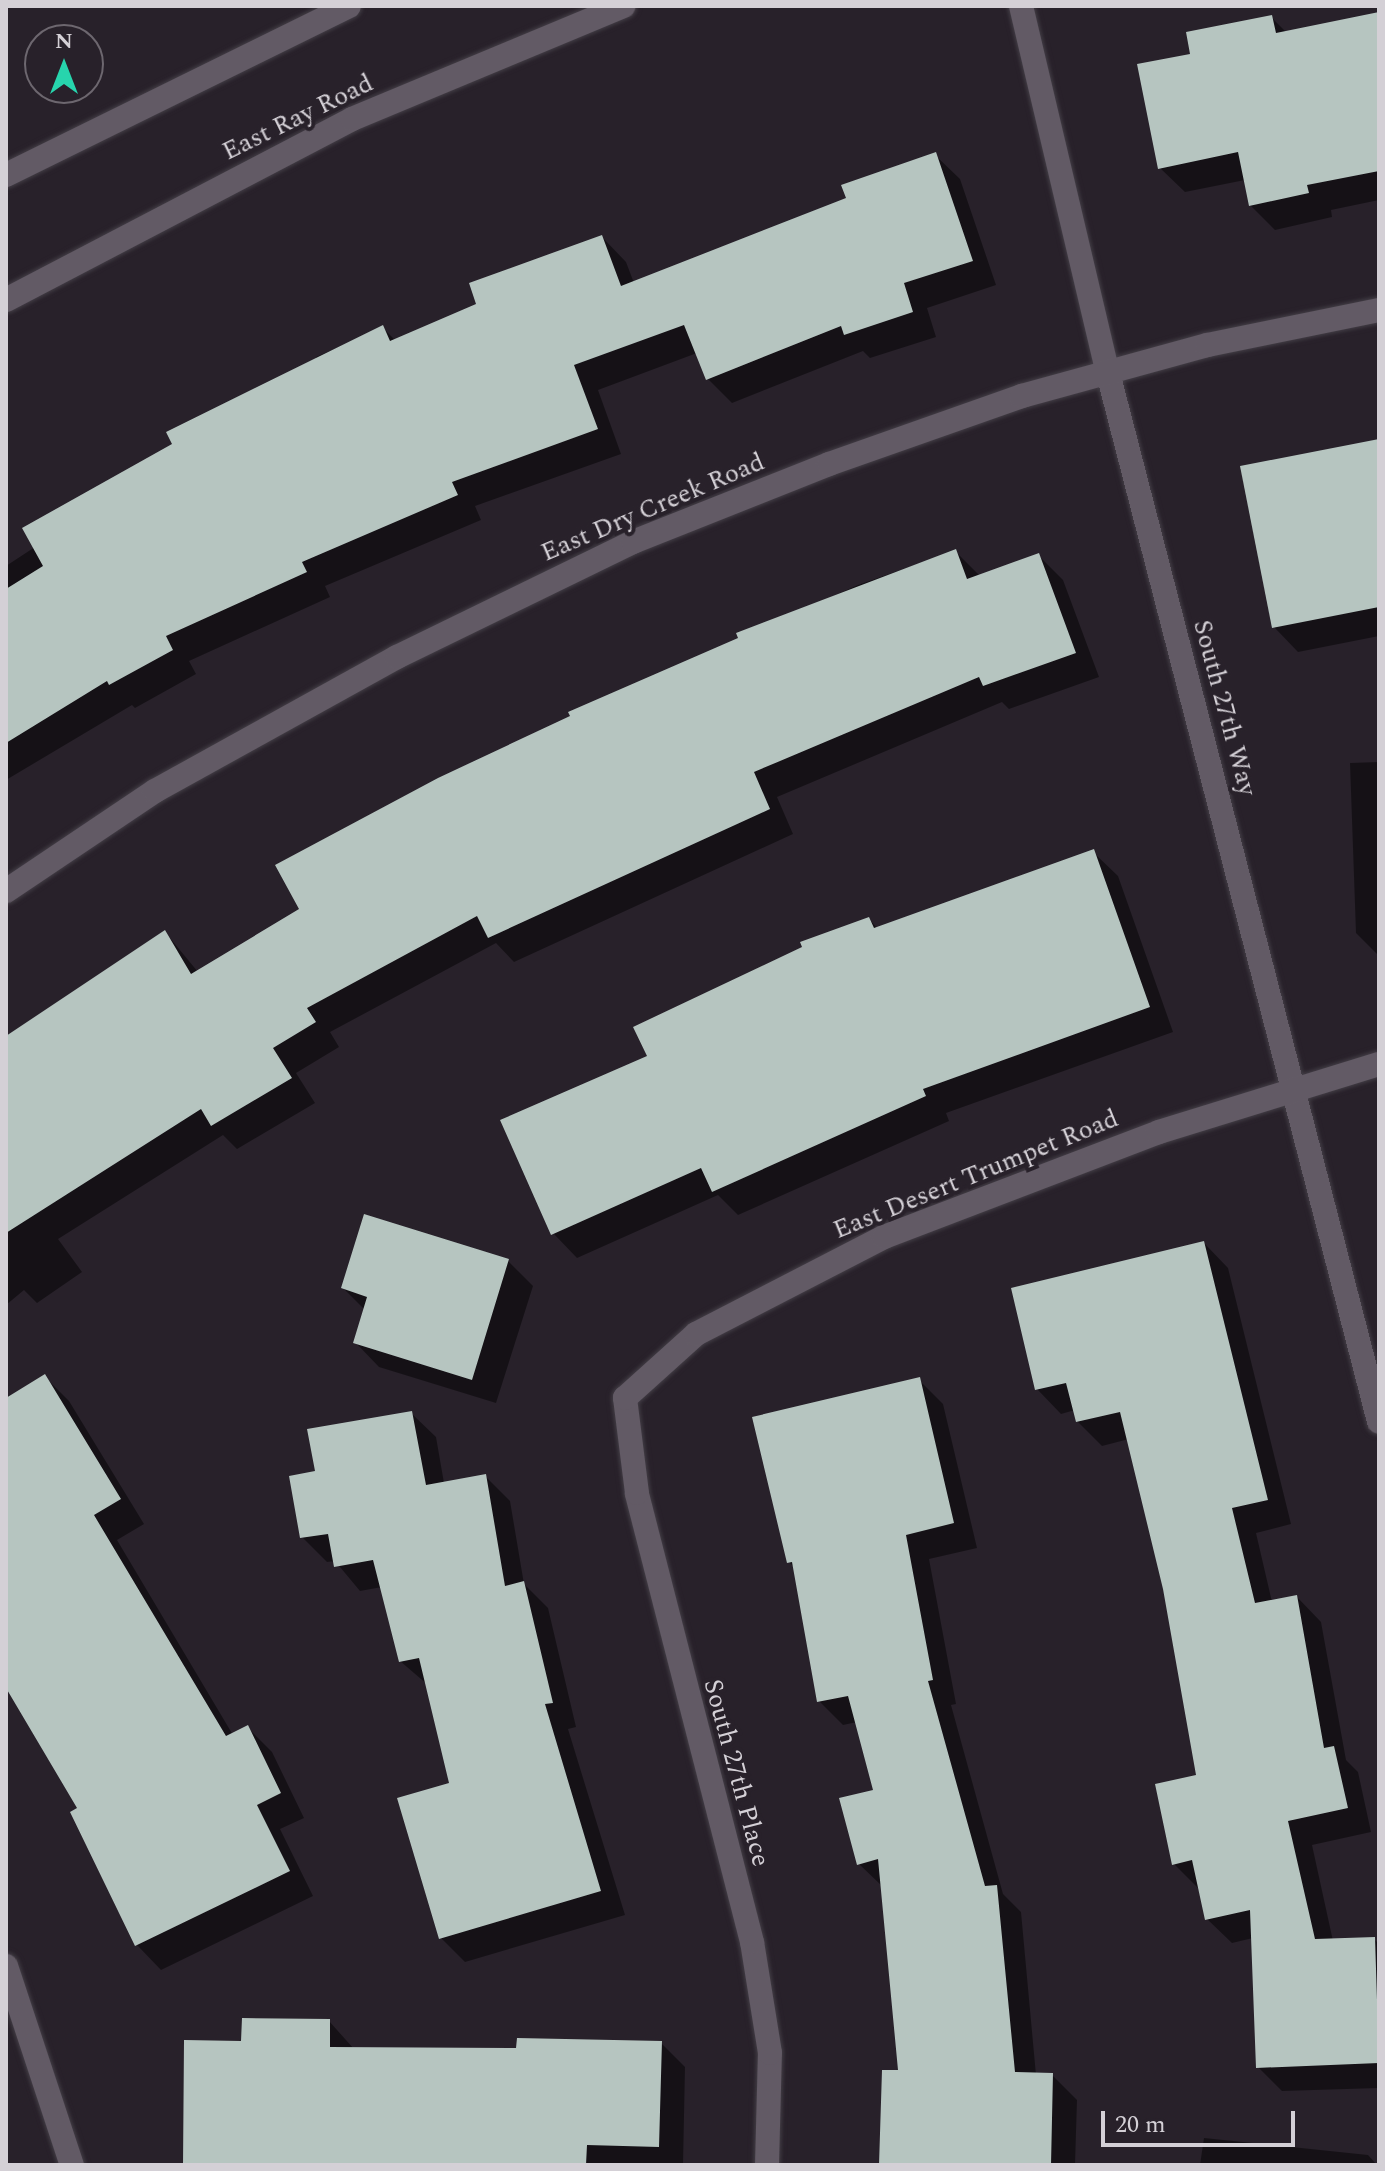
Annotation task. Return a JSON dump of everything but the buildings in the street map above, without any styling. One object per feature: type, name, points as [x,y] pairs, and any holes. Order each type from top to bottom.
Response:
[{"type":"street","points":[[6,175],[349,6]]},
{"type":"street","name":"East Ray Road","points":[[6,300],[352,119],[623,6]]},
{"type":"street","name":"South 27th Way","points":[[1021,6],[1108,373],[1379,1422]]},
{"type":"street","name":"East Dry Creek Road","points":[[6,891],[195,769],[397,657],[633,542],[829,464],[1022,396],[1207,345],[1379,310]]},
{"type":"street","name":"East Desert Trumpet Road","points":[[625,1398],[696,1334],[884,1237],[1159,1132],[1379,1064]]},
{"type":"street","name":"South 27th Place","points":[[625,1398],[637,1493],[752,1942],[770,2053],[767,2165]]},
{"type":"street","points":[[6,1966],[72,2165]]}]
